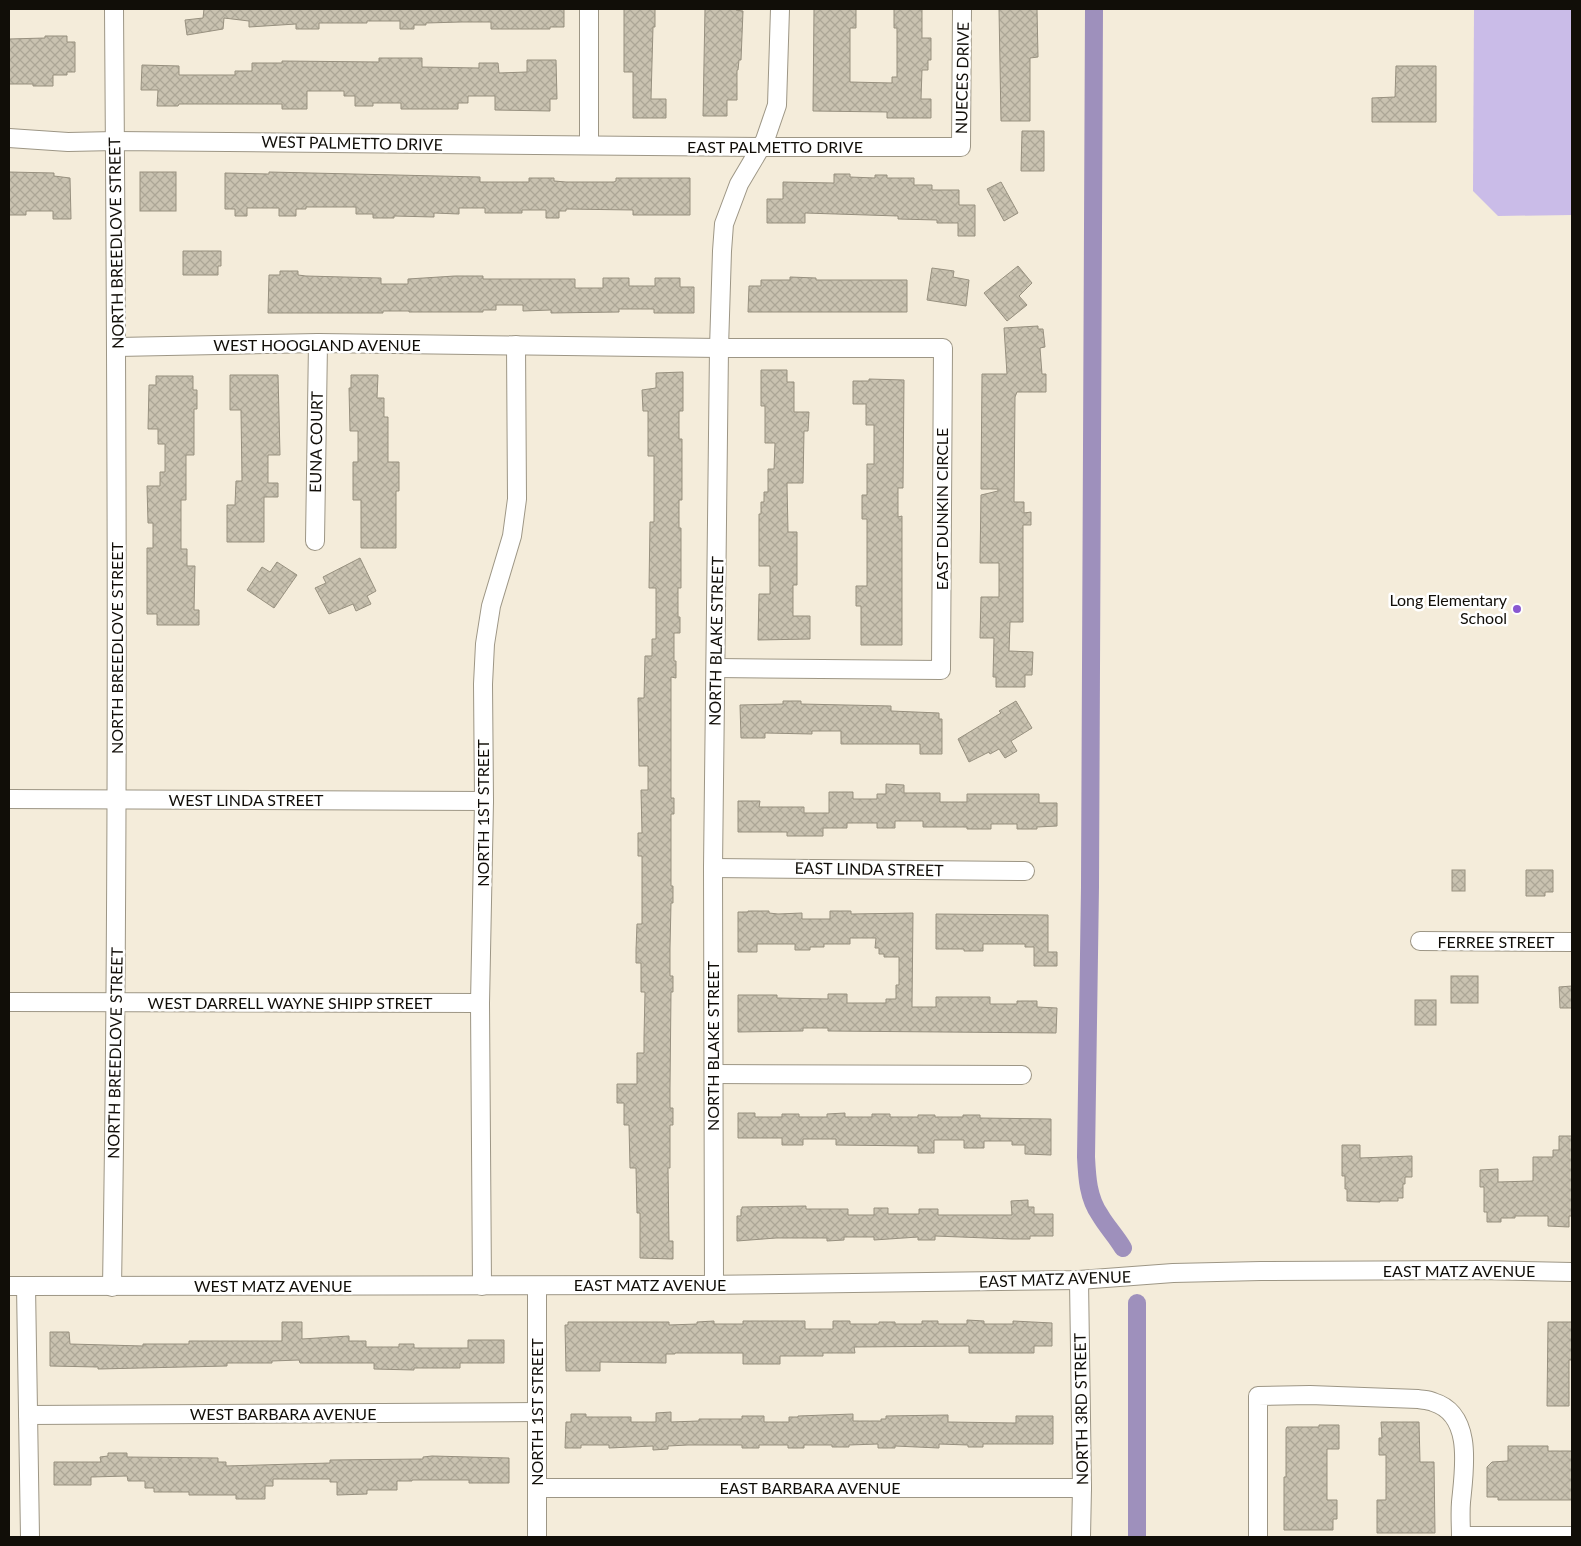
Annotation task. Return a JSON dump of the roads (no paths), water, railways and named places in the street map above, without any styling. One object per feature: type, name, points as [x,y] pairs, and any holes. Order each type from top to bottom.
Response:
[{"type":"street","name":"NORTH BREEDLOVE STREET","points":[[112,1287],[117,799],[117,347],[114,9]]},
{"type":"street","points":[[589,9],[589,145]]},
{"type":"street","name":"NORTH BLAKE STREET","points":[[714,1285],[713,868],[719,348],[724,224],[739,184],[765,140],[777,105],[780,9]]},
{"type":"street","name":"NUECES DRIVE","points":[[961,147],[962,9]]},
{"type":"street","name":"WEST PALMETTO DRIVE","points":[[9,138],[68,142],[589,145]]},
{"type":"street","name":"EAST PALMETTO DRIVE","points":[[589,145],[961,147]]},
{"type":"street","name":"EUNA COURT","points":[[315,541],[318,344]]},
{"type":"street","name":"WEST HOOGLAND AVENUE","points":[[117,347],[516,344],[719,348]]},
{"type":"street","name":"NORTH 1ST STREET","points":[[482,1286],[480,1002],[485,644],[491,606],[512,536],[517,499],[516,344]]},
{"type":"street","name":"EAST DUNKIN CIRCLE","points":[[716,668],[941,670],[943,348],[719,348]]},
{"type":"street","name":"WEST LINDA STREET","points":[[9,799],[484,801]]},
{"type":"street","name":"EAST LINDA STREET","points":[[713,868],[1025,871]]},
{"type":"street","name":"FERREE STREET","points":[[1420,941],[1572,942]]},
{"type":"street","name":"WEST DARRELL WAYNE SHIPP STREET","points":[[9,1002],[480,1002]]},
{"type":"street","points":[[714,1074],[1022,1075]]},
{"type":"street","name":"EAST MATZ AVENUE","points":[[537,1286],[1079,1280],[1173,1273],[1251,1271],[1480,1270],[1572,1272]]},
{"type":"street","name":"NORTH 3RD STREET","points":[[1079,1280],[1081,1537]]},
{"type":"street","points":[[17,1286],[28,1415],[30,1537]]},
{"type":"street","name":"WEST MATZ AVENUE","points":[[17,1286],[537,1286]]},
{"type":"street","name":"NORTH 1ST STREET","points":[[537,1286],[537,1537]]},
{"type":"street","points":[[1258,1537],[1258,1396],[1310,1395],[1418,1399],[1434,1402],[1448,1410],[1457,1421],[1464,1449],[1465,1465],[1461,1505],[1461,1537],[1572,1536]]},
{"type":"street","name":"WEST BARBARA AVENUE","points":[[28,1415],[537,1412]]},
{"type":"street","name":"EAST BARBARA AVENUE","points":[[537,1488],[1082,1488]]},
{"type":"waterway","points":[[1094,9],[1090,887],[1086,1157],[1088,1180],[1093,1202],[1123,1248]]},
{"type":"waterway","points":[[1137,1303],[1137,1537]]},
{"type":"place","name":"Long Elementary School","points":[[1517,609]]}]
